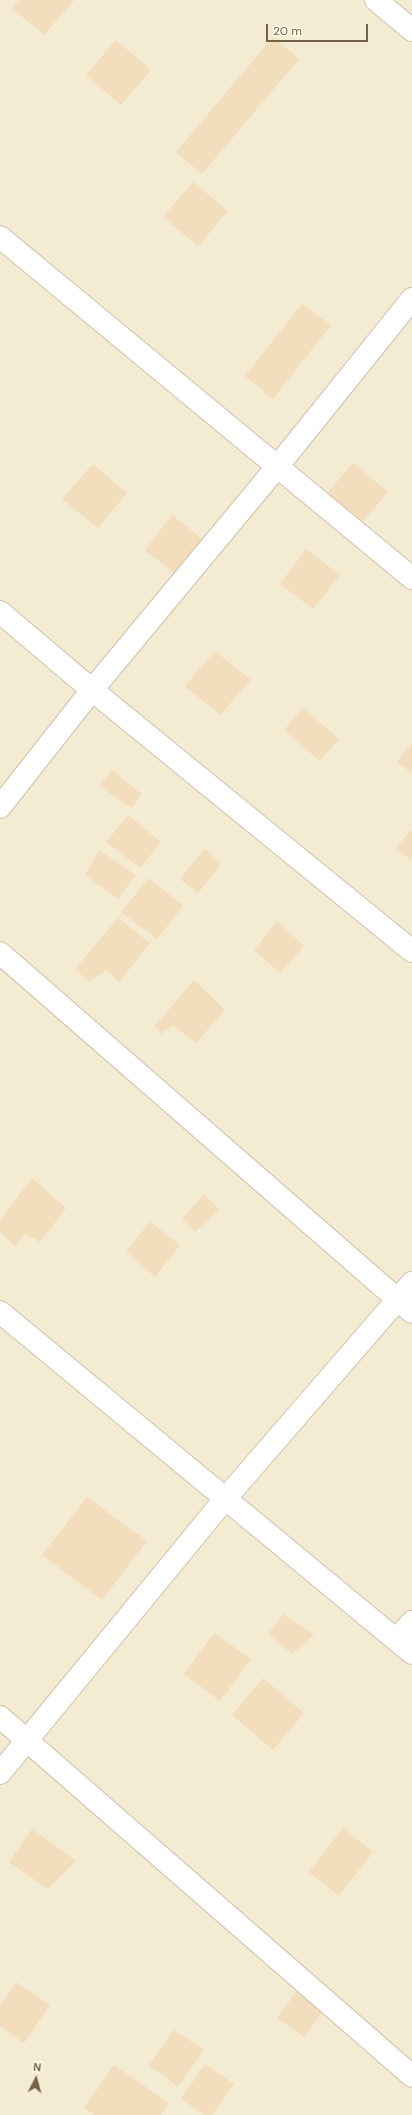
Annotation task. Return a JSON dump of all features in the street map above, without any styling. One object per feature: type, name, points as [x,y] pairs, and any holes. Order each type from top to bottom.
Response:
[{"type":"street","points":[[376,0],[412,30]]},
{"type":"street","points":[[0,237],[412,578]]},
{"type":"street","points":[[0,807],[92,690],[277,466],[412,299]]},
{"type":"street","points":[[0,612],[92,690],[412,951]]},
{"type":"street","points":[[0,953],[408,1298],[225,1499],[0,1773]]},
{"type":"street","points":[[0,1312],[404,1647],[412,1622]]},
{"type":"street","points":[[0,1717],[412,2076]]},
{"type":"shaded area","points":[[0,0],[412,0],[412,2115],[0,2115]]},
{"type":"building","points":[[19,0],[74,0],[44,35],[12,8]]},
{"type":"building","points":[[273,37],[299,59],[202,174],[176,152]]},
{"type":"building","points":[[116,40],[151,70],[121,105],[86,75]]},
{"type":"building","points":[[193,182],[228,211],[198,246],[163,217]]},
{"type":"building","points":[[302,304],[331,325],[273,399],[245,376]]},
{"type":"building","points":[[353,463],[388,492],[358,527],[323,498]]},
{"type":"building","points":[[93,464],[127,493],[98,528],[62,499]]},
{"type":"building","points":[[172,515],[205,541],[178,576],[145,550]]},
{"type":"building","points":[[306,549],[340,575],[313,609],[280,584]]},
{"type":"building","points":[[215,651],[251,680],[220,715],[185,686]]},
{"type":"building","points":[[303,708],[339,739],[320,761],[284,730]]},
{"type":"building","points":[[412,743],[412,774],[397,762]]},
{"type":"building","points":[[112,770],[142,794],[132,808],[99,786]]},
{"type":"building","points":[[128,815],[161,842],[140,868],[106,842]]},
{"type":"building","points":[[412,829],[412,861],[396,848]]},
{"type":"building","points":[[205,848],[221,864],[198,893],[180,879]]},
{"type":"building","points":[[99,850],[136,875],[118,899],[85,875]]},
{"type":"building","points":[[149,878],[183,906],[157,939],[121,912]]},
{"type":"building","points":[[118,918],[150,943],[119,982],[106,970],[89,982],[75,969]]},
{"type":"building","points":[[277,921],[304,946],[280,973],[254,950]]},
{"type":"building","points":[[194,980],[225,1010],[196,1043],[173,1025],[161,1034],[155,1026]]},
{"type":"building","points":[[32,1178],[66,1208],[40,1242],[26,1234],[15,1246],[0,1232],[0,1220]]},
{"type":"building","points":[[204,1194],[219,1209],[195,1232],[182,1219]]},
{"type":"building","points":[[150,1222],[180,1245],[155,1277],[126,1251]]},
{"type":"building","points":[[87,1497],[147,1541],[102,1600],[42,1555]]},
{"type":"building","points":[[283,1614],[314,1635],[292,1654],[268,1634]]},
{"type":"building","points":[[214,1633],[251,1659],[220,1701],[184,1674]]},
{"type":"building","points":[[263,1678],[304,1713],[273,1750],[232,1715]]},
{"type":"building","points":[[343,1828],[373,1852],[339,1896],[309,1872]]},
{"type":"building","points":[[32,1829],[76,1861],[48,1889],[9,1862]]},
{"type":"building","points":[[16,1982],[50,2005],[24,2043],[0,2026],[0,2006]]},
{"type":"building","points":[[297,1991],[324,2010],[304,2037],[277,2018]]},
{"type":"building","points":[[174,2030],[204,2050],[178,2087],[149,2065]]},
{"type":"building","points":[[205,2064],[234,2084],[212,2115],[204,2115],[181,2099]]},
{"type":"building","points":[[114,2065],[169,2103],[161,2115],[94,2115],[84,2108]]}]
